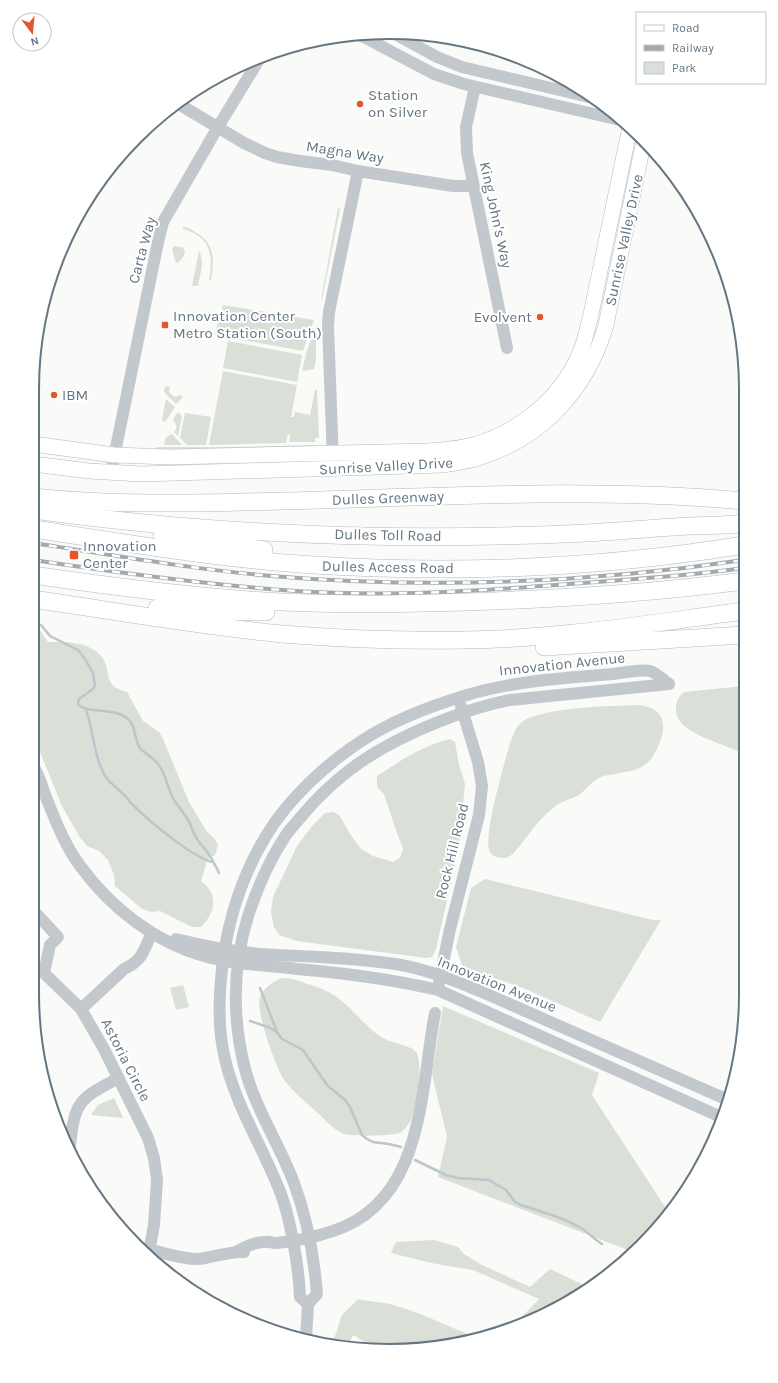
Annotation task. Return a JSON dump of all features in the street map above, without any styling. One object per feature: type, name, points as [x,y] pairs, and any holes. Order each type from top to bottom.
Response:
[{"type":"highway","name":"Dulles Greenway","points":[[39,497],[121,503],[191,503],[514,494],[575,494],[669,496],[739,501]]},
{"type":"highway","name":"Dulles Toll Road","points":[[39,511],[195,527],[328,534],[430,536],[502,536],[739,523]]},
{"type":"highway","points":[[39,515],[290,554],[355,560],[415,569]]},
{"type":"highway","points":[[689,526],[739,516]]},
{"type":"highway","name":"Dulles Access Road","points":[[39,530],[184,552],[254,560],[315,565],[415,569],[507,568],[599,563],[668,557],[739,547]]},
{"type":"highway","points":[[39,576],[182,595],[283,602],[406,604],[498,602],[623,594],[739,582]]},
{"type":"highway","points":[[39,591],[142,606],[238,612],[444,610],[498,602]]},
{"type":"highway","points":[[39,600],[189,622],[281,633],[373,640],[504,639],[565,634],[739,612]]},
{"type":"highway","points":[[466,640],[532,647],[739,635]]},
{"type":"main road","name":"Sunrise Valley Drive","points":[[39,445],[114,454],[197,457],[440,450],[473,445],[492,439],[510,430],[537,411],[557,391],[573,368],[580,354],[586,337],[629,135]]},
{"type":"main road","name":"Sunrise Valley Drive","points":[[39,465],[89,471],[142,474],[442,465],[465,462],[499,451],[529,434],[555,414],[585,375],[599,348],[642,148]]},
{"type":"street","points":[[369,40],[434,74],[475,87],[610,118]]},
{"type":"street","points":[[406,40],[438,57],[462,67],[575,93]]},
{"type":"street","name":"Carta Way","points":[[111,472],[163,222],[255,66]]},
{"type":"street","name":"King John's Way","points":[[475,87],[465,133],[467,153],[507,348]]},
{"type":"street","name":"Magna Way","points":[[183,106],[244,144],[265,153],[290,160],[332,165],[453,186],[473,186]]},
{"type":"street","points":[[333,468],[328,326],[329,312],[358,170]]},
{"type":"street","name":"Innovation Avenue","points":[[292,1241],[282,1196],[238,1101],[225,1059],[220,1030],[219,1002],[224,955],[235,905],[246,875],[265,837],[282,814],[317,776],[364,740],[408,718],[458,698],[486,689],[526,682],[648,670],[669,684],[529,697],[489,704],[408,735],[385,746],[350,769],[317,798],[286,835],[255,894],[243,934],[236,987],[236,1023],[249,1083],[260,1111],[294,1183],[310,1238]]},
{"type":"street","name":"Rock Hill Road","points":[[438,990],[450,929],[479,815],[482,786],[478,762],[458,698]]},
{"type":"street","points":[[39,781],[62,836],[76,860],[109,899],[152,933],[199,944],[224,955]]},
{"type":"street","name":"Astoria Circle","points":[[39,917],[58,937],[50,945],[44,973],[82,1009],[148,1138],[154,1158],[157,1180],[157,1202],[150,1249]]},
{"type":"street","points":[[82,1009],[124,969],[130,957],[137,949],[144,947],[152,933]]},
{"type":"street","name":"Innovation Avenue","points":[[224,955],[400,982],[438,990],[717,1115]]},
{"type":"street","name":"Innovation Avenue","points":[[239,957],[376,962],[402,966],[441,976],[482,992],[723,1098]]},
{"type":"street","points":[[152,1251],[198,1259],[236,1252],[250,1253],[264,1250],[275,1243],[310,1238],[344,1227],[362,1218],[379,1202],[394,1184],[405,1162],[417,1127],[435,1013]]},
{"type":"street","points":[[71,1139],[75,1114],[82,1101],[89,1094],[118,1078]]},
{"type":"street","points":[[306,1334],[308,1304],[317,1294],[310,1238]]},
{"type":"street","points":[[292,1241],[300,1297],[308,1304]]},
{"type":"green space","points":[[338,208],[340,209],[321,300]]},
{"type":"green space","points":[[183,226],[201,236],[210,247],[213,262],[211,281],[209,280],[211,261],[209,249],[202,239],[183,228]]},
{"type":"green space","points":[[174,246],[182,247],[185,251],[184,256],[178,263],[176,263],[172,249]]},
{"type":"green space","points":[[199,251],[202,259],[201,273],[198,286],[192,286]]},
{"type":"green space","points":[[223,305],[314,320],[303,351],[215,335],[218,321],[211,319],[213,315],[221,317]]},
{"type":"green space","points":[[316,325],[316,358],[314,369],[302,371],[306,354]]},
{"type":"green space","points":[[228,341],[302,355],[297,382],[223,368]]},
{"type":"green space","points":[[223,371],[297,385],[291,417],[294,417],[295,412],[310,415],[315,390],[317,390],[319,438],[315,438],[315,442],[289,442],[290,435],[288,434],[286,443],[209,445]]},
{"type":"green space","points":[[165,386],[170,387],[169,392],[174,397],[181,395],[183,397],[176,404],[164,392]]},
{"type":"green space","points":[[166,399],[175,407],[165,422],[162,420]]},
{"type":"green space","points":[[178,412],[182,416],[178,436],[174,432],[177,427],[173,419]]},
{"type":"green space","points":[[185,413],[211,417],[206,445],[187,445],[180,438]]},
{"type":"green space","points":[[172,434],[182,445],[164,445],[166,437]]},
{"type":"green space","points":[[315,445],[315,447],[157,450],[157,447]]},
{"type":"green space","points":[[39,629],[48,642],[76,643],[90,647],[96,651],[101,656],[114,686],[127,692],[143,721],[159,732],[163,739],[189,802],[207,832],[214,838],[218,845],[215,855],[207,861],[201,881],[211,892],[213,903],[210,915],[201,927],[192,927],[160,911],[151,912],[142,909],[115,886],[114,875],[108,860],[99,851],[87,846],[79,836],[62,806],[39,749]]},
{"type":"green space","points":[[739,686],[739,752],[692,732],[684,725],[678,717],[676,708],[679,697],[684,692]]},
{"type":"green space","points":[[639,705],[648,707],[658,712],[663,723],[663,732],[658,747],[650,760],[636,770],[603,776],[593,782],[579,795],[557,805],[544,815],[513,854],[507,858],[497,857],[491,854],[488,844],[491,816],[510,743],[518,726],[522,722],[532,717],[561,710]]},
{"type":"green space","points":[[450,739],[455,742],[459,765],[465,784],[459,847],[436,949],[432,957],[426,958],[297,941],[279,935],[274,927],[271,912],[273,897],[297,846],[312,826],[325,813],[333,812],[340,816],[350,834],[361,849],[373,856],[393,862],[400,858],[403,849],[384,794],[377,787],[377,776],[421,750]]},
{"type":"green space","points":[[485,879],[653,920],[661,920],[600,1022],[521,987],[473,971],[462,965],[456,947],[471,888]]},
{"type":"green space","points":[[282,978],[299,981],[331,993],[381,1037],[410,1048],[416,1052],[419,1065],[417,1096],[411,1120],[403,1131],[395,1134],[361,1136],[342,1133],[330,1125],[296,1094],[284,1080],[276,1064],[267,1039],[259,1004],[260,997],[264,990],[272,983]]},
{"type":"green space","points":[[183,985],[189,1007],[176,1010],[170,988]]},
{"type":"green space","points":[[443,1006],[599,1073],[592,1095],[666,1208],[652,1225],[627,1250],[438,1177],[447,1137],[432,1074]]},
{"type":"green space","points":[[114,1098],[123,1118],[91,1115],[98,1105]]},
{"type":"green space","points":[[434,1240],[458,1247],[464,1254],[480,1264],[530,1287],[550,1269],[583,1285],[544,1308],[521,1318],[539,1299],[473,1270],[431,1263],[391,1253],[396,1242]]},
{"type":"green space","points":[[358,1299],[390,1304],[404,1308],[469,1334],[435,1341],[389,1344],[367,1343],[353,1335],[350,1342],[334,1339],[342,1315]]},
{"type":"waterway","points":[[41,625],[50,636],[78,650],[93,673],[95,685],[93,689],[79,699],[78,704],[88,709],[117,713],[129,720],[134,729],[138,745],[161,768],[173,798],[187,818],[197,839],[213,861],[219,873]]},
{"type":"waterway","points":[[86,710],[100,766],[112,784],[140,812],[160,829],[193,853],[212,862]]},
{"type":"waterway","points":[[260,988],[277,1032],[282,1039],[303,1050],[327,1085],[345,1100],[350,1107],[362,1135],[373,1142],[401,1147]]},
{"type":"waterway","points":[[250,1021],[268,1027],[277,1032]]},
{"type":"waterway","points":[[415,1160],[446,1175],[458,1178],[489,1180],[506,1190],[515,1202],[572,1223],[602,1244]]},
{"type":"railway","points":[[39,544],[211,570],[330,580],[389,582],[449,583],[567,579],[685,568],[739,561]]},
{"type":"railway","points":[[39,561],[197,582],[330,593],[398,593],[501,589],[656,578],[739,569]]},
{"type":"place","name":"Station on Silver","points":[[360,104]]},
{"type":"place","name":"Evolvent","points":[[540,317]]},
{"type":"place","name":"Innovation Center Metro Station (South)","points":[[165,325]]},
{"type":"place","name":"IBM","points":[[54,395]]},
{"type":"place","name":"Innovation Center","points":[[74,555]]}]
